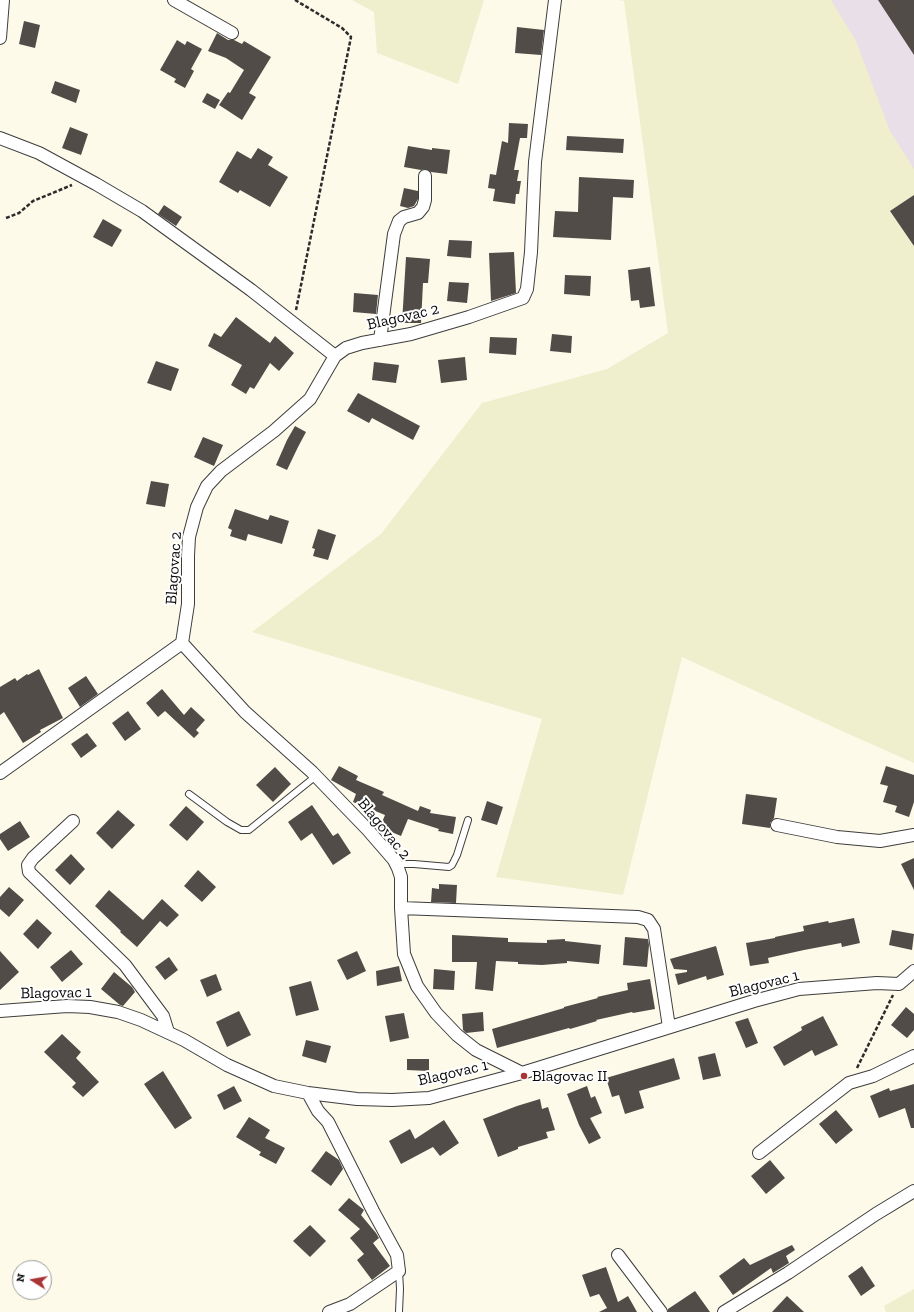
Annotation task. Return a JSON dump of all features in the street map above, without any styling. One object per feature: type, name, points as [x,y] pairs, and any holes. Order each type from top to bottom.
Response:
[{"type":"street","points":[[0,38],[4,0]]},
{"type":"street","points":[[174,0],[232,33]]},
{"type":"street","name":"Blagovac 2","points":[[522,1073],[476,1050],[457,1035],[436,1013],[417,986],[404,954],[401,908],[401,877],[394,860],[368,830],[316,776],[245,712],[182,643],[188,604],[189,537],[197,507],[207,486],[221,471],[274,431],[310,399],[335,356],[346,348],[362,343],[412,334],[469,317],[523,298],[527,289],[531,252],[535,162],[554,0]]},
{"type":"street","points":[[0,138],[39,154],[89,180],[142,211],[251,290],[335,356]]},
{"type":"street","points":[[380,340],[394,234],[399,222],[404,217],[418,213],[423,207],[425,200],[425,176]]},
{"type":"street","points":[[0,773],[182,643]]},
{"type":"street","points":[[73,821],[33,858],[28,865],[29,872],[125,965],[163,1016],[168,1032]]},
{"type":"street","points":[[777,825],[837,837],[880,841],[914,835]]},
{"type":"street","points":[[401,908],[638,918],[648,920],[654,929],[668,1027]]},
{"type":"street","points":[[898,984],[914,971]]},
{"type":"street","name":"Blagovac 1","points":[[0,1011],[67,1006],[90,1007],[118,1012],[168,1032],[227,1065],[274,1086],[308,1094],[357,1099],[392,1100],[429,1098],[522,1073],[668,1027],[799,989],[877,983],[898,984]]},
{"type":"street","points":[[759,1153],[849,1084],[873,1076],[914,1056]]},
{"type":"street","points":[[308,1094],[318,1111],[328,1122],[372,1211],[397,1255],[399,1271],[350,1304],[329,1312]]},
{"type":"street","points":[[724,1312],[788,1273],[876,1214],[914,1192]]},
{"type":"street","points":[[618,1255],[661,1312]]},
{"type":"lane","points":[[189,794],[227,822],[241,830],[250,830],[316,776]]},
{"type":"lane","points":[[398,868],[403,864],[449,867],[452,865],[457,855],[468,820]]},
{"type":"lane","points":[[399,1271],[399,1312]]},
{"type":"path","points":[[293,324],[351,37],[342,28],[296,0]]},
{"type":"path","points":[[6,218],[18,213],[34,201],[62,188],[89,180]]},
{"type":"path","points":[[849,1084],[898,984]]},
{"type":"shaded area","points":[[741,0],[914,0],[914,336]]},
{"type":"green space","points":[[352,0],[484,0],[458,84],[377,53],[374,12]]},
{"type":"green space","points":[[620,0],[831,0],[856,41],[890,131],[914,169],[914,763],[682,657],[623,895],[496,877],[542,719],[252,632],[381,534],[482,403],[607,369],[668,333],[624,1]]},
{"type":"green space","points":[[914,1289],[914,1312],[886,1312],[884,1306]]},
{"type":"building","points":[[878,0],[914,0],[914,55]]},
{"type":"building","points":[[24,21],[40,25],[35,48],[19,44]]},
{"type":"building","points":[[517,27],[544,30],[541,55],[515,53]]},
{"type":"building","points":[[217,33],[228,40],[234,40],[242,44],[244,41],[271,57],[249,93],[256,97],[242,120],[219,105],[228,92],[230,93],[244,70],[226,58],[208,51]]},
{"type":"building","points":[[177,40],[185,45],[187,41],[202,49],[191,69],[194,71],[185,88],[174,82],[176,79],[160,70]]},
{"type":"building","points":[[55,81],[80,90],[76,103],[51,93]]},
{"type":"building","points":[[207,93],[220,100],[215,109],[202,102]]},
{"type":"building","points":[[509,123],[528,124],[527,138],[520,138],[514,170],[519,170],[517,181],[521,181],[519,194],[516,194],[515,204],[493,201],[495,189],[488,188],[490,174],[496,175],[502,141],[508,143]]},
{"type":"building","points":[[70,127],[88,134],[81,155],[62,148]]},
{"type":"building","points":[[567,136],[624,139],[623,153],[566,150]]},
{"type":"building","points":[[408,146],[432,150],[432,148],[450,150],[447,174],[431,172],[425,169],[421,170],[404,167]]},
{"type":"building","points":[[258,148],[273,157],[268,165],[288,177],[270,207],[240,190],[238,193],[219,182],[237,151],[251,159]]},
{"type":"building","points":[[579,177],[634,180],[633,198],[613,197],[611,240],[553,237],[555,211],[578,212]]},
{"type":"building","points":[[404,188],[418,191],[418,199],[414,206],[408,208],[400,206]]},
{"type":"building","points":[[914,195],[914,246],[890,211]]},
{"type":"building","points":[[164,205],[182,217],[176,226],[158,214]]},
{"type":"building","points":[[103,219],[122,230],[112,247],[93,237]]},
{"type":"building","points":[[449,240],[472,241],[471,258],[447,256]]},
{"type":"building","points":[[514,252],[516,293],[491,301],[489,253]]},
{"type":"building","points":[[406,257],[430,259],[428,283],[423,283],[421,323],[402,323]]},
{"type":"building","points":[[650,267],[655,306],[640,308],[639,300],[631,301],[628,270]]},
{"type":"building","points":[[565,275],[591,276],[590,296],[564,294]]},
{"type":"building","points":[[449,282],[469,283],[467,303],[447,301]]},
{"type":"building","points":[[354,293],[378,295],[376,314],[353,312]]},
{"type":"building","points":[[236,317],[270,343],[275,336],[294,353],[279,371],[270,363],[254,389],[250,387],[246,394],[231,385],[242,365],[208,346],[214,333],[221,337]]},
{"type":"building","points":[[552,334],[572,336],[571,353],[550,351]]},
{"type":"building","points":[[490,337],[517,338],[516,355],[489,353]]},
{"type":"building","points":[[465,357],[467,380],[441,383],[438,360]]},
{"type":"building","points":[[156,361],[179,369],[171,391],[147,383]]},
{"type":"building","points":[[374,362],[399,365],[396,383],[372,380]]},
{"type":"building","points":[[358,393],[420,426],[413,440],[372,418],[369,423],[347,411]]},
{"type":"building","points":[[295,426],[306,432],[287,470],[276,465]]},
{"type":"building","points":[[203,437],[223,445],[214,466],[194,457]]},
{"type":"building","points":[[151,481],[169,484],[165,507],[146,504]]},
{"type":"building","points":[[235,509],[268,520],[270,515],[289,521],[282,544],[248,534],[246,541],[230,536],[232,530],[228,528]]},
{"type":"building","points":[[318,529],[336,535],[328,560],[313,556],[315,549],[312,548]]},
{"type":"building","points":[[39,669],[63,718],[40,730],[41,732],[23,743],[4,712],[0,715],[0,687],[15,678],[17,681],[27,674],[28,675]]},
{"type":"building","points":[[86,676],[98,694],[80,707],[68,688]]},
{"type":"building","points":[[162,689],[184,715],[191,707],[205,720],[196,730],[199,733],[194,738],[165,711],[158,717],[146,703]]},
{"type":"building","points":[[128,711],[141,729],[125,741],[112,723]]},
{"type":"building","points":[[87,733],[97,746],[81,758],[71,744]]},
{"type":"building","points":[[339,766],[358,776],[356,780],[384,792],[382,795],[418,811],[420,806],[431,810],[430,813],[456,817],[453,834],[438,831],[439,829],[408,819],[401,836],[380,827],[385,815],[353,802],[356,794],[331,780]]},
{"type":"building","points":[[886,766],[914,775],[914,802],[909,817],[895,812],[897,806],[883,802],[888,786],[880,784]]},
{"type":"building","points":[[275,767],[291,784],[273,802],[256,785]]},
{"type":"building","points":[[746,794],[777,798],[774,818],[770,823],[770,828],[742,824]]},
{"type":"building","points":[[487,801],[503,807],[497,825],[481,820]]},
{"type":"building","points":[[312,805],[333,836],[338,833],[351,853],[333,865],[312,833],[301,841],[288,822]]},
{"type":"building","points":[[186,806],[204,822],[187,841],[169,825]]},
{"type":"building","points":[[118,810],[135,825],[112,849],[96,833]]},
{"type":"building","points":[[20,821],[30,837],[8,851],[0,839],[0,834]]},
{"type":"building","points":[[71,854],[85,869],[70,885],[55,870]]},
{"type":"building","points":[[914,858],[914,890],[901,864]]},
{"type":"building","points":[[198,870],[216,887],[202,902],[184,886]]},
{"type":"building","points":[[439,884],[457,885],[456,903],[431,902],[432,888],[439,889]]},
{"type":"building","points":[[9,887],[24,900],[9,917],[0,909],[0,897]]},
{"type":"building","points":[[109,890],[143,920],[162,899],[179,915],[167,927],[160,921],[137,947],[95,906]]},
{"type":"building","points":[[854,918],[860,943],[842,947],[841,943],[804,950],[768,958],[769,963],[750,966],[746,943],[804,931],[803,926]]},
{"type":"building","points":[[37,919],[52,933],[38,949],[23,934]]},
{"type":"building","points":[[892,930],[914,934],[912,950],[889,945]]},
{"type":"building","points":[[452,935],[508,938],[508,942],[547,943],[547,940],[565,939],[565,941],[601,945],[599,964],[567,961],[567,963],[542,965],[496,961],[493,991],[475,989],[477,962],[452,962]]},
{"type":"building","points":[[625,937],[648,939],[649,945],[647,967],[623,965]]},
{"type":"building","points":[[716,946],[724,975],[707,980],[706,976],[678,985],[675,974],[687,972],[687,970],[674,969],[670,959]]},
{"type":"building","points":[[71,950],[83,964],[62,982],[50,967]]},
{"type":"building","points":[[0,951],[19,972],[0,990]]},
{"type":"building","points":[[357,951],[366,971],[347,980],[337,960]]},
{"type":"building","points":[[169,957],[178,970],[165,980],[155,967]]},
{"type":"building","points":[[399,966],[402,981],[377,986],[376,971]]},
{"type":"building","points":[[434,969],[455,971],[454,990],[433,989]]},
{"type":"building","points":[[114,972],[132,987],[135,992],[123,1006],[101,989]]},
{"type":"building","points":[[216,974],[222,990],[207,997],[200,980]]},
{"type":"building","points":[[650,979],[655,1009],[632,1012],[596,1020],[597,1021],[570,1029],[569,1028],[497,1048],[492,1029],[598,998],[597,997],[628,990],[627,983]]},
{"type":"building","points":[[311,981],[319,1010],[296,1016],[289,987]]},
{"type":"building","points":[[906,1007],[914,1014],[914,1030],[907,1038],[891,1025]]},
{"type":"building","points":[[239,1011],[251,1035],[227,1047],[216,1022]]},
{"type":"building","points":[[483,1012],[484,1031],[466,1033],[463,1030],[462,1014]]},
{"type":"building","points":[[404,1013],[409,1038],[390,1042],[385,1016]]},
{"type":"building","points":[[823,1016],[838,1045],[815,1056],[812,1050],[784,1066],[773,1047],[802,1030],[801,1027]]},
{"type":"building","points":[[748,1018],[758,1043],[746,1048],[735,1022]]},
{"type":"building","points":[[62,1034],[81,1052],[76,1058],[99,1082],[83,1097],[72,1087],[76,1083],[44,1052]]},
{"type":"building","points":[[306,1040],[331,1046],[326,1063],[302,1056]]},
{"type":"building","points":[[715,1053],[721,1076],[703,1080],[698,1057]]},
{"type":"building","points":[[674,1058],[680,1079],[639,1091],[644,1108],[625,1114],[619,1095],[612,1097],[606,1078]]},
{"type":"building","points":[[407,1059],[429,1059],[429,1071],[407,1070]]},
{"type":"building","points":[[163,1071],[192,1118],[175,1129],[144,1084]]},
{"type":"building","points":[[914,1084],[914,1128],[911,1128],[905,1108],[879,1118],[870,1096],[889,1088],[890,1091]]},
{"type":"building","points":[[234,1086],[242,1101],[224,1110],[217,1095]]},
{"type":"building","points":[[587,1086],[591,1098],[595,1096],[602,1113],[590,1118],[601,1138],[589,1144],[579,1125],[567,1094]]},
{"type":"building","points":[[540,1099],[542,1109],[548,1107],[555,1130],[546,1132],[548,1138],[518,1147],[518,1149],[498,1157],[483,1119]]},
{"type":"building","points":[[836,1110],[853,1130],[836,1144],[819,1124]]},
{"type":"building","points":[[249,1117],[270,1130],[265,1138],[285,1148],[276,1164],[259,1155],[261,1152],[236,1137]]},
{"type":"building","points":[[444,1120],[459,1143],[440,1156],[433,1147],[401,1164],[389,1141],[410,1129],[415,1139]]},
{"type":"building","points":[[326,1151],[339,1160],[343,1169],[331,1186],[311,1171]]},
{"type":"building","points":[[770,1160],[785,1178],[766,1194],[751,1176]]},
{"type":"building","points":[[349,1198],[364,1210],[361,1215],[379,1238],[373,1243],[390,1266],[372,1280],[357,1260],[364,1254],[350,1238],[360,1229],[338,1210]]},
{"type":"building","points":[[310,1225],[326,1241],[310,1257],[293,1241]]},
{"type":"building","points":[[792,1245],[795,1250],[786,1256],[789,1263],[773,1273],[771,1268],[733,1295],[719,1276],[744,1258],[750,1265]]},
{"type":"building","points":[[862,1266],[875,1286],[861,1296],[848,1276]]},
{"type":"building","points":[[606,1267],[618,1302],[628,1296],[637,1312],[599,1312],[607,1308],[599,1294],[590,1297],[582,1275]]},
{"type":"building","points":[[695,1291],[710,1312],[668,1312],[668,1309]]},
{"type":"building","points":[[787,1296],[804,1312],[772,1312]]},
{"type":"place","name":"Blagovac II","points":[[524,1076]]}]
